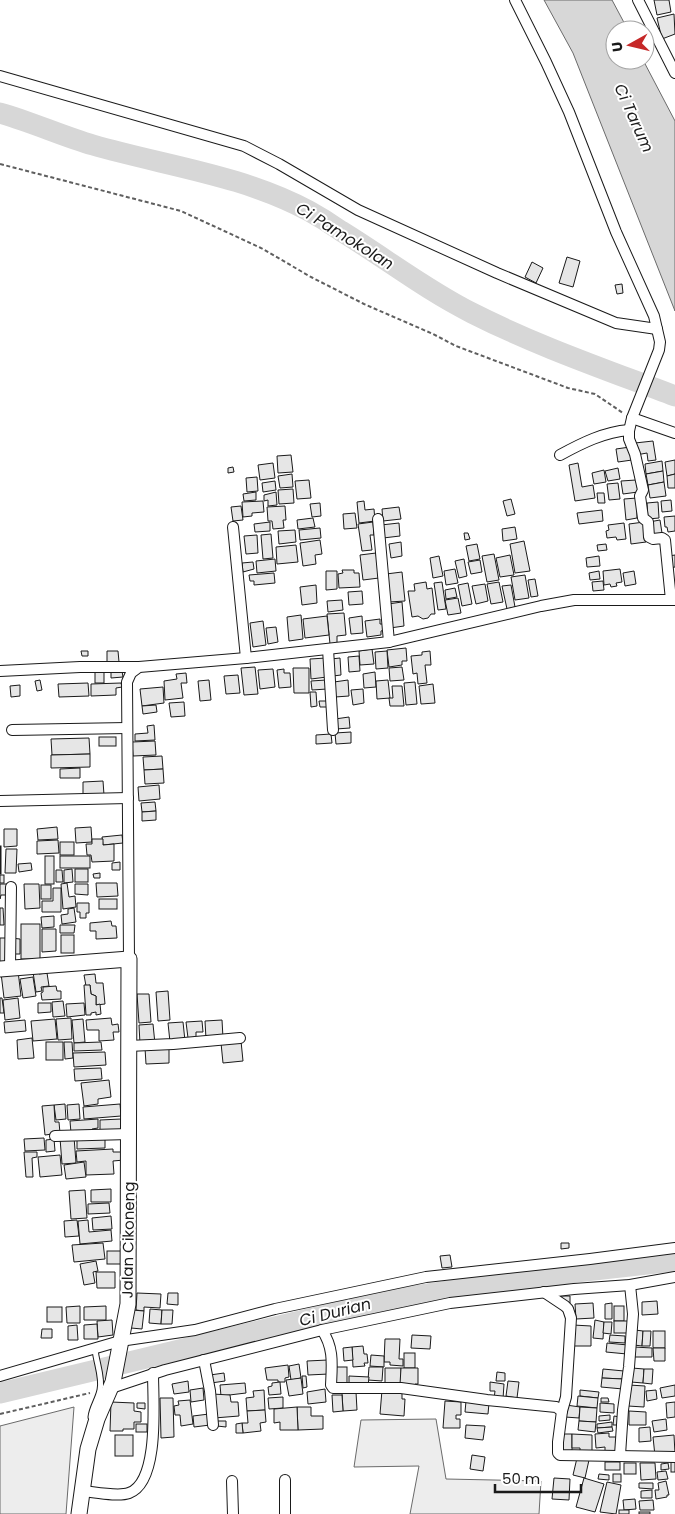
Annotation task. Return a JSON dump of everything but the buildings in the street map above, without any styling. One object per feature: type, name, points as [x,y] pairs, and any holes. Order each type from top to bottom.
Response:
[{"type":"street","points":[[0,671],[80,667],[139,668],[246,658],[389,642],[574,600],[673,600],[665,540],[649,537],[648,522],[643,518],[640,496],[643,490],[635,454],[629,439],[629,430],[638,400],[659,350],[660,342],[654,316],[616,232],[568,112],[546,62],[515,0]]},
{"type":"street","points":[[638,0],[675,73]]},
{"type":"street","points":[[0,76],[244,146],[358,210],[497,273],[616,323],[657,329]]},
{"type":"street","points":[[632,418],[675,434]]},
{"type":"street","points":[[560,455],[595,438],[612,432],[629,430]]},
{"type":"street","points":[[378,519],[389,642]]},
{"type":"street","points":[[234,527],[246,658]]},
{"type":"street","points":[[328,649],[333,730]]},
{"type":"street","points":[[11,887],[5,968],[129,959],[127,682],[131,673],[139,668]]},
{"type":"street","points":[[12,730],[128,728]]},
{"type":"street","points":[[0,801],[128,798]]},
{"type":"street","name":"Jalan Cikoneng","points":[[79,1514],[88,1449],[120,1344],[128,1304],[129,959]]},
{"type":"street","points":[[128,1046],[240,1038]]},
{"type":"street","points":[[55,1136],[129,1134]]},
{"type":"street","points":[[0,1376],[95,1353],[120,1344],[194,1330],[275,1309],[426,1277],[675,1248]]},
{"type":"street","points":[[106,1386],[322,1330],[450,1303],[544,1292],[630,1285],[675,1277]]},
{"type":"street","points":[[620,1455],[622,1410],[629,1367],[633,1314],[630,1285]]},
{"type":"street","points":[[544,1292],[568,1309],[571,1318],[566,1397],[562,1410],[558,1453],[560,1455],[675,1457]]},
{"type":"street","points":[[322,1330],[332,1349],[332,1388],[401,1388],[556,1407],[562,1410]]},
{"type":"street","points":[[204,1360],[210,1391],[213,1425]]},
{"type":"street","points":[[82,1491],[126,1494],[138,1489],[146,1475],[152,1454],[153,1373]]},
{"type":"street","points":[[285,1480],[285,1514]]},
{"type":"street","points":[[232,1481],[233,1514]]},
{"type":"lane","points":[[95,1353],[106,1386]]},
{"type":"path","points":[[0,164],[181,211],[262,248],[311,277],[364,304],[434,334],[456,346],[568,388],[595,394],[632,418]]},
{"type":"path","points":[[0,1414],[106,1386]]},
{"type":"shaded area","points":[[74,1407],[66,1514],[0,1514],[0,1426]]},
{"type":"shaded area","points":[[436,1419],[446,1479],[541,1481],[539,1514],[410,1514],[419,1466],[354,1467],[361,1420]]},
{"type":"water","name":"Ci Tarum","points":[[544,0],[612,0],[623,20],[605,20],[605,70],[648,70],[675,121],[675,311],[573,53]]},
{"type":"waterway","name":"Ci Pamokolan","points":[[0,113],[93,145],[203,172],[257,188],[309,211],[422,284],[472,313],[547,347],[675,396]]},
{"type":"waterway","name":"Ci Durian","points":[[0,1393],[388,1300],[576,1272],[675,1261]]}]
